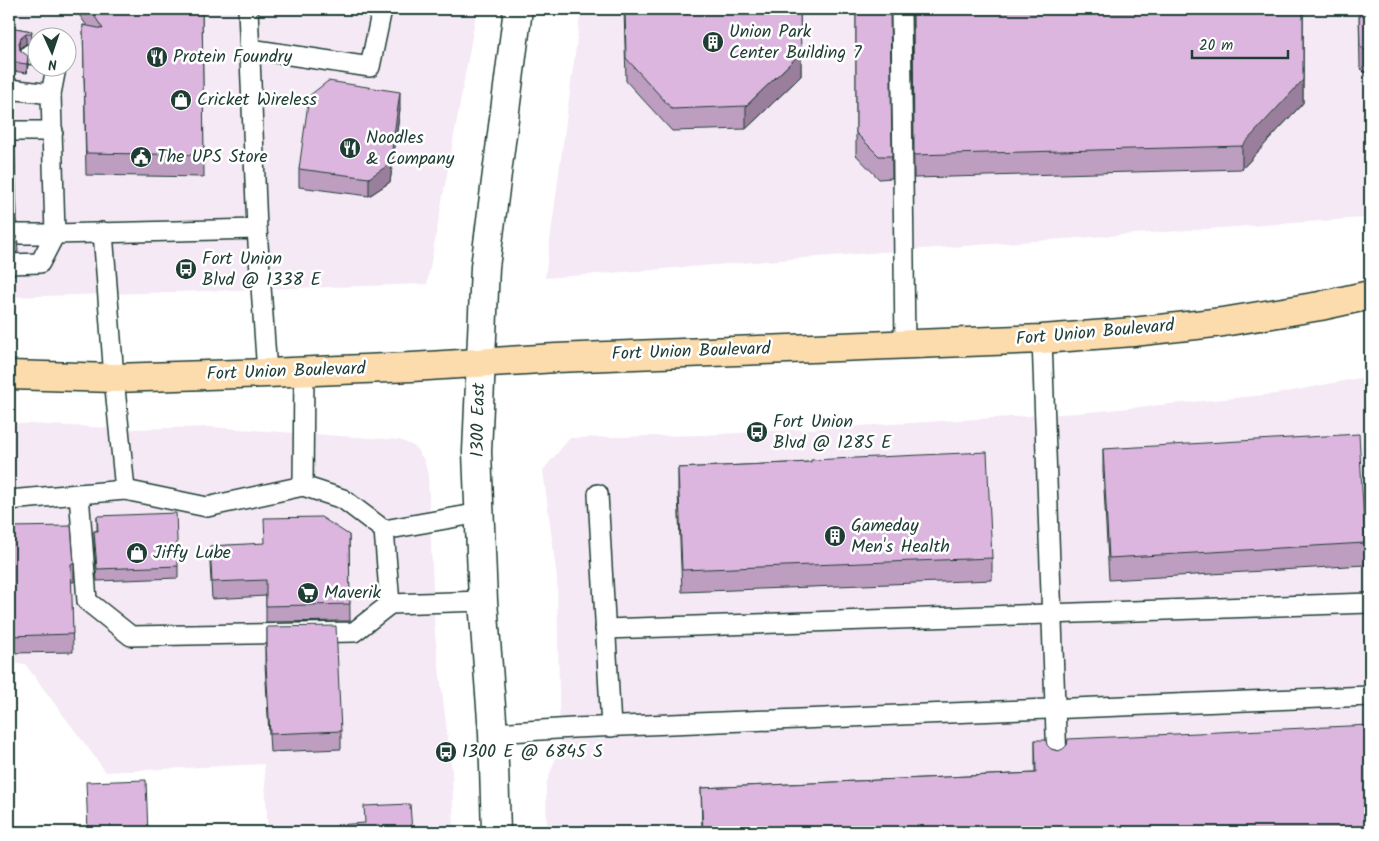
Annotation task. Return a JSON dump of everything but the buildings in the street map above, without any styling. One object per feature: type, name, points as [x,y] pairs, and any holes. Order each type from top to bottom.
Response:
[{"type":"main road","name":"1300 East","points":[[496,832],[493,733],[483,601],[477,452],[486,267],[518,9]]},
{"type":"main road","name":"Fort Union Boulevard","points":[[9,375],[114,378],[267,373],[713,351],[1042,339],[1133,332],[1223,322],[1320,306],[1370,295]]},
{"type":"lane","points":[[248,9],[257,229],[267,373]]},
{"type":"lane","points":[[250,49],[370,67],[382,9]]},
{"type":"lane","points":[[901,9],[905,345]]},
{"type":"lane","points":[[9,264],[40,263],[55,234],[51,94],[54,78]]},
{"type":"lane","points":[[9,89],[51,94]]},
{"type":"lane","points":[[14,131],[52,131]]},
{"type":"lane","points":[[17,234],[257,229]]},
{"type":"lane","points":[[103,232],[124,490]]},
{"type":"lane","points":[[1042,339],[1057,762]]},
{"type":"lane","points":[[303,486],[304,371]]},
{"type":"lane","points":[[9,500],[124,490],[207,508],[303,486],[343,499],[384,530],[480,513]]},
{"type":"lane","points":[[79,494],[87,601],[131,636],[354,632],[390,604],[483,601]]},
{"type":"lane","points":[[598,494],[611,727]]},
{"type":"lane","points":[[384,530],[390,604]]},
{"type":"lane","points":[[605,629],[1370,603]]},
{"type":"lane","points":[[493,733],[1370,696]]},
{"type":"shaded area","points":[[9,9],[477,9],[427,284],[9,297]]},
{"type":"shaded area","points":[[581,9],[1370,9],[1370,215],[1364,218],[545,278]]},
{"type":"shaded area","points":[[1370,376],[1370,832],[547,832],[546,784],[560,747],[557,578],[543,470],[570,438],[703,435],[1078,413],[1276,394]]},
{"type":"shaded area","points":[[9,423],[133,429],[209,427],[400,440],[415,447],[424,460],[428,475],[435,635],[452,772],[454,832],[268,832],[264,764],[106,772],[25,664],[9,664]]},
{"type":"place","name":"Union Park Center Building 7","points":[[713,42]]},
{"type":"place","name":"Protein Foundry","points":[[157,57]]},
{"type":"place","name":"Cricket Wireless","points":[[181,100]]},
{"type":"place","name":"Noodles & Company","points":[[350,148]]},
{"type":"place","name":"The UPS Store","points":[[141,157]]},
{"type":"place","name":"Fort Union Blvd @ 1338 E","points":[[186,269]]},
{"type":"place","name":"Fort Union Blvd @ 1285 E","points":[[757,432]]},
{"type":"place","name":"Gameday Men's Health","points":[[835,536]]},
{"type":"place","name":"Jiffy Lube","points":[[137,553]]},
{"type":"place","name":"Maverik","points":[[308,593]]},
{"type":"place","name":"1300 E @ 6845 S","points":[[446,752]]}]
